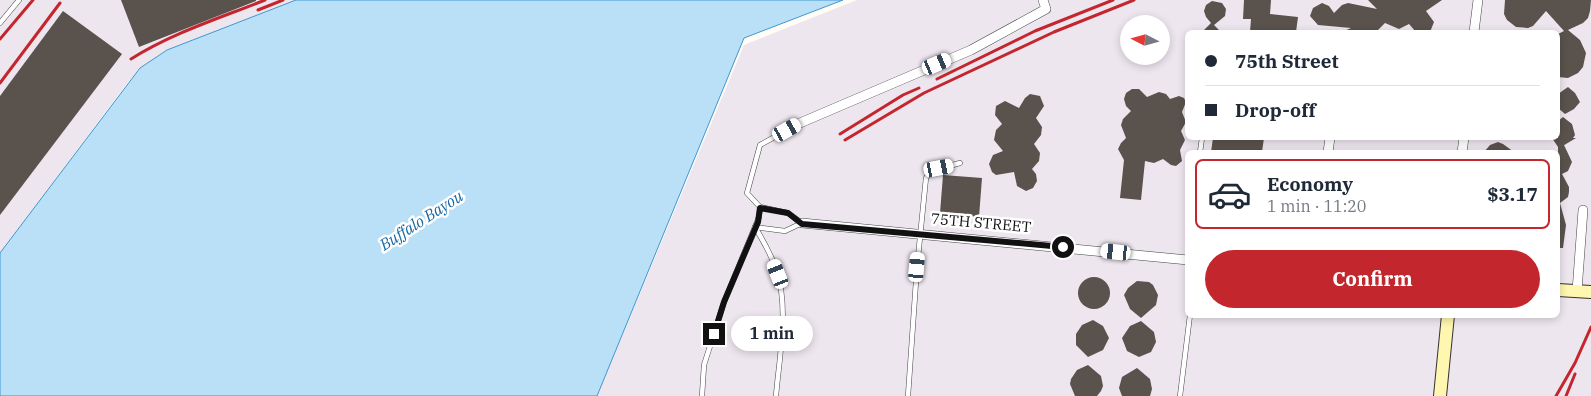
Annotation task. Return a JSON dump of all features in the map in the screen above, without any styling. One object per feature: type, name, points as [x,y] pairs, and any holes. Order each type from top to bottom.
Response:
[{"type":"street","points":[[800,123],[971,50],[1046,9],[1043,0]]},
{"type":"street","points":[[1474,30],[1478,0]]},
{"type":"street","points":[[1577,291],[1584,210]]},
{"type":"street","name":"75TH STREET","points":[[802,224],[1185,260]]},
{"type":"street","points":[[1560,290],[1591,292]]},
{"type":"street","points":[[1440,396],[1448,318]]},
{"type":"lane","points":[[0,23],[19,0]]},
{"type":"lane","points":[[755,227],[785,231],[802,224],[788,213],[760,208],[747,193],[760,145],[800,123]]},
{"type":"lane","points":[[908,396],[920,234],[928,174],[939,168],[960,163]]},
{"type":"lane","points":[[702,396],[704,365],[724,302],[755,227],[760,208]]},
{"type":"lane","points":[[755,227],[767,247],[778,274],[782,325],[776,396]]},
{"type":"lane","points":[[1180,396],[1190,318]]},
{"type":"shaded area","points":[[0,0],[296,0],[167,50],[140,68],[0,253]]},
{"type":"shaded area","points":[[857,0],[1591,0],[1591,396],[597,396],[744,45]]},
{"type":"water","name":"Buffalo Bayou","points":[[296,0],[843,0],[744,38],[597,396],[0,396],[0,253],[140,68],[167,50]]},
{"type":"building","points":[[121,0],[256,0],[256,1],[139,47]]},
{"type":"building","points":[[1244,0],[1271,0],[1270,14],[1298,17],[1296,30],[1250,30],[1251,19],[1243,19]]},
{"type":"building","points":[[1368,0],[1442,0],[1426,11],[1434,22],[1431,30],[1414,30],[1409,24],[1399,29],[1385,23],[1378,30],[1346,30],[1351,28],[1318,25],[1310,16],[1313,8],[1322,3],[1329,6],[1334,13],[1342,5],[1348,3],[1377,9]]},
{"type":"building","points":[[1505,0],[1591,0],[1588,18],[1583,23],[1568,30],[1580,40],[1586,53],[1583,67],[1578,73],[1568,78],[1560,77],[1560,33],[1564,31],[1546,11],[1533,26],[1528,28],[1516,27],[1507,20],[1504,14]]},
{"type":"building","points":[[1212,1],[1222,3],[1226,9],[1225,16],[1214,25],[1219,30],[1204,30],[1211,23],[1204,11],[1206,5]]},
{"type":"building","points":[[63,11],[122,54],[0,215],[0,96]]},
{"type":"building","points":[[1568,87],[1575,93],[1580,102],[1574,109],[1565,114],[1560,110],[1560,93]]},
{"type":"building","points":[[1132,89],[1139,89],[1147,97],[1159,92],[1166,94],[1170,99],[1179,96],[1185,100],[1182,112],[1185,124],[1181,131],[1185,140],[1180,150],[1182,161],[1176,166],[1163,159],[1154,163],[1145,161],[1141,200],[1120,198],[1124,160],[1118,149],[1126,138],[1121,125],[1123,119],[1131,111],[1126,106],[1124,99],[1126,93]]},
{"type":"building","points":[[1030,94],[1040,96],[1044,106],[1036,118],[1042,127],[1041,135],[1034,144],[1040,153],[1039,161],[1032,169],[1036,174],[1037,181],[1033,188],[1026,191],[1017,186],[1014,172],[996,175],[992,172],[989,164],[993,155],[1003,151],[994,140],[996,130],[1002,124],[995,115],[996,106],[1005,101],[1019,108]]},
{"type":"building","points":[[1563,117],[1572,124],[1575,135],[1573,138],[1576,138],[1564,145],[1572,162],[1568,171],[1562,174],[1569,187],[1569,192],[1568,197],[1560,203],[1560,150],[1558,150],[1553,140],[1560,140],[1560,119]]},
{"type":"building","points":[[1213,140],[1264,140],[1262,150],[1211,150]]},
{"type":"building","points":[[1498,142],[1511,150],[1486,150],[1490,145]]},
{"type":"building","points":[[943,175],[982,178],[979,217],[940,213]]},
{"type":"building","points":[[1560,203],[1566,225],[1563,248],[1560,248]]},
{"type":"building","points":[[1094,277],[1106,281],[1110,293],[1106,305],[1094,309],[1082,305],[1078,293],[1082,281]]},
{"type":"building","points":[[1137,281],[1149,282],[1153,285],[1158,295],[1156,305],[1141,318],[1130,309],[1124,295],[1128,288]]},
{"type":"building","points":[[1093,320],[1103,326],[1109,338],[1103,350],[1088,357],[1076,345],[1076,334],[1082,325]]},
{"type":"building","points":[[1141,321],[1154,332],[1156,342],[1151,352],[1139,357],[1127,351],[1122,338],[1130,326]]},
{"type":"building","points":[[1088,365],[1101,376],[1103,386],[1101,391],[1097,396],[1075,396],[1070,384],[1071,379],[1077,370]]},
{"type":"building","points":[[1137,368],[1150,379],[1152,389],[1150,396],[1122,396],[1119,388],[1122,377]]},
{"type":"railway","points":[[0,39],[33,0]]},
{"type":"railway","points":[[131,59],[163,41],[265,0]]},
{"type":"railway","points":[[258,10],[283,0]]},
{"type":"railway","points":[[937,79],[1035,31],[1113,0]]},
{"type":"railway","points":[[845,140],[924,93],[1054,32],[1134,0]]},
{"type":"railway","points":[[0,83],[60,3]]},
{"type":"railway","points":[[840,134],[903,95],[919,88]]},
{"type":"railway","points":[[1556,396],[1575,363],[1591,327]]},
{"type":"railway","points":[[1566,396],[1575,374]]},
{"type":"route","points":[[714,334],[724,302],[758,222],[760,208],[788,213],[802,224],[1063,247]]}]
